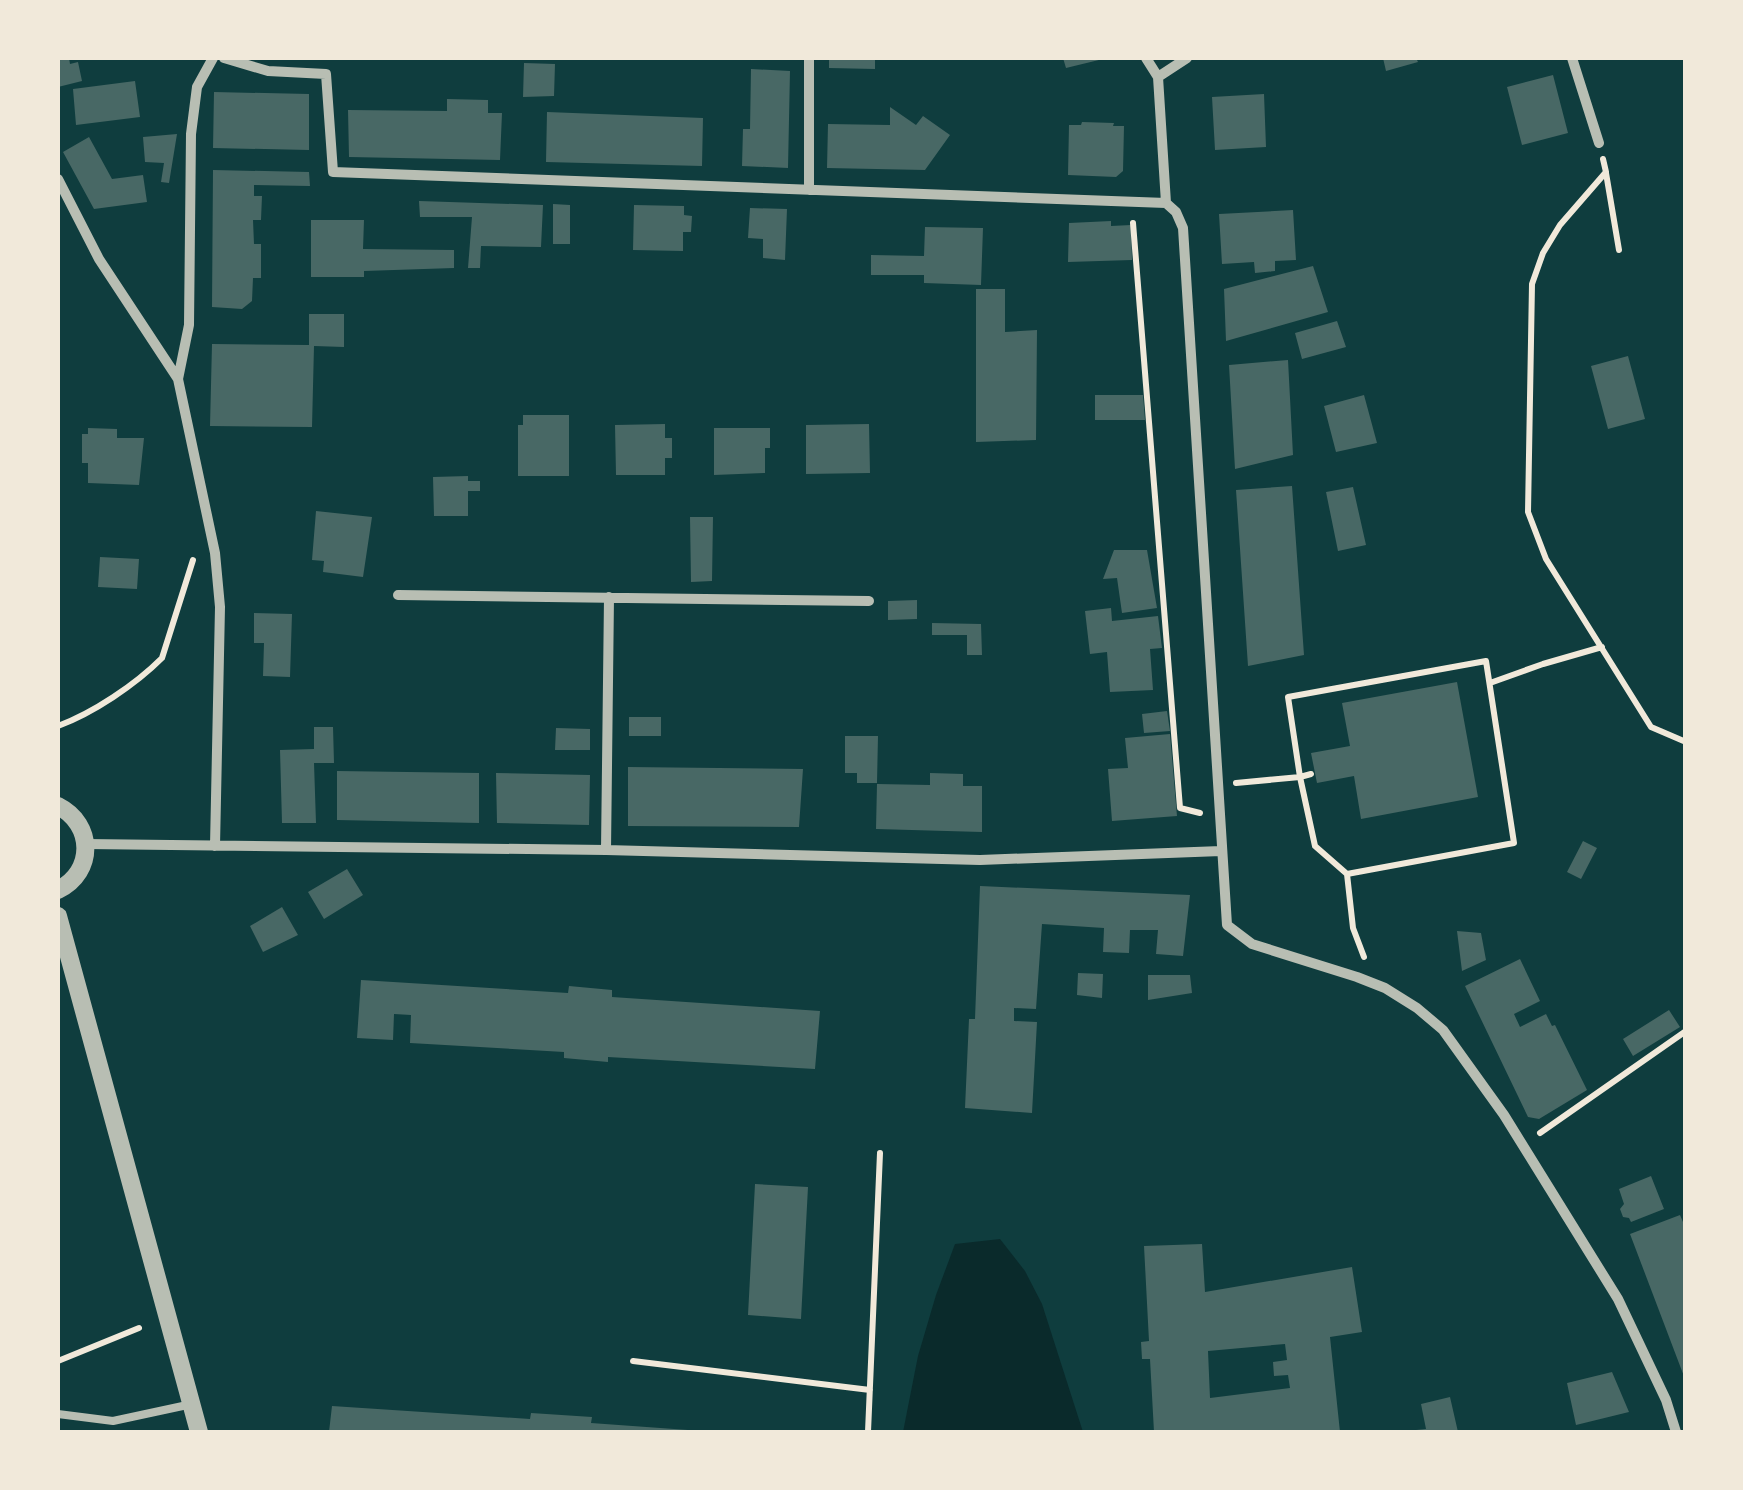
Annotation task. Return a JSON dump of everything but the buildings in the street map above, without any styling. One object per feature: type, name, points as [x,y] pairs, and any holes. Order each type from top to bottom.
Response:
[{"type":"street","points":[[178,380],[189,325],[191,134],[197,86],[214,58]]},
{"type":"street","points":[[224,58],[268,71],[326,74],[334,172],[1166,203],[1176,212],[1183,228],[1227,925],[1252,944],[1386,988],[1442,1030],[1504,1116],[1618,1300],[1666,1400],[1676,1432]]},
{"type":"street","points":[[808,58],[808,190]]},
{"type":"street","points":[[1146,58],[1158,77],[1166,203]]},
{"type":"street","points":[[1158,77],[1187,58]]},
{"type":"street","points":[[1572,58],[1600,144]]},
{"type":"street","points":[[58,179],[99,259],[178,380],[213,543],[220,607],[215,846]]},
{"type":"street","points":[[398,595],[869,601]]},
{"type":"street","points":[[606,850],[608,597]]},
{"type":"street","points":[[58,806],[74,817],[86,844],[81,869],[74,880],[58,890]]},
{"type":"street","points":[[86,844],[606,850],[980,860],[1221,851]]},
{"type":"street","points":[[58,916],[199,1432]]},
{"type":"lane","points":[[58,1414],[112,1420],[192,1404]]},
{"type":"path","points":[[1600,144],[1619,250]]},
{"type":"path","points":[[1606,172],[1560,224],[1543,253],[1532,284],[1528,512],[1546,558],[1651,727],[1686,742]]},
{"type":"path","points":[[1132,202],[1180,808],[1204,814]]},
{"type":"path","points":[[58,726],[98,706],[162,658],[198,546],[213,543]]},
{"type":"path","points":[[1490,683],[1602,647]]},
{"type":"path","points":[[1346,874],[1514,843],[1486,661],[1288,697],[1316,846],[1346,874],[1352,928],[1364,958],[1358,977]]},
{"type":"path","points":[[1218,785],[1311,774]]},
{"type":"path","points":[[1539,1134],[1686,1032]]},
{"type":"path","points":[[868,1432],[880,1153]]},
{"type":"path","points":[[58,1361],[139,1328]]},
{"type":"path","points":[[633,1361],[870,1390]]},
{"type":"water","points":[[1000,1239],[1025,1271],[1042,1304],[1083,1432],[903,1432],[918,1356],[955,1244]]}]
